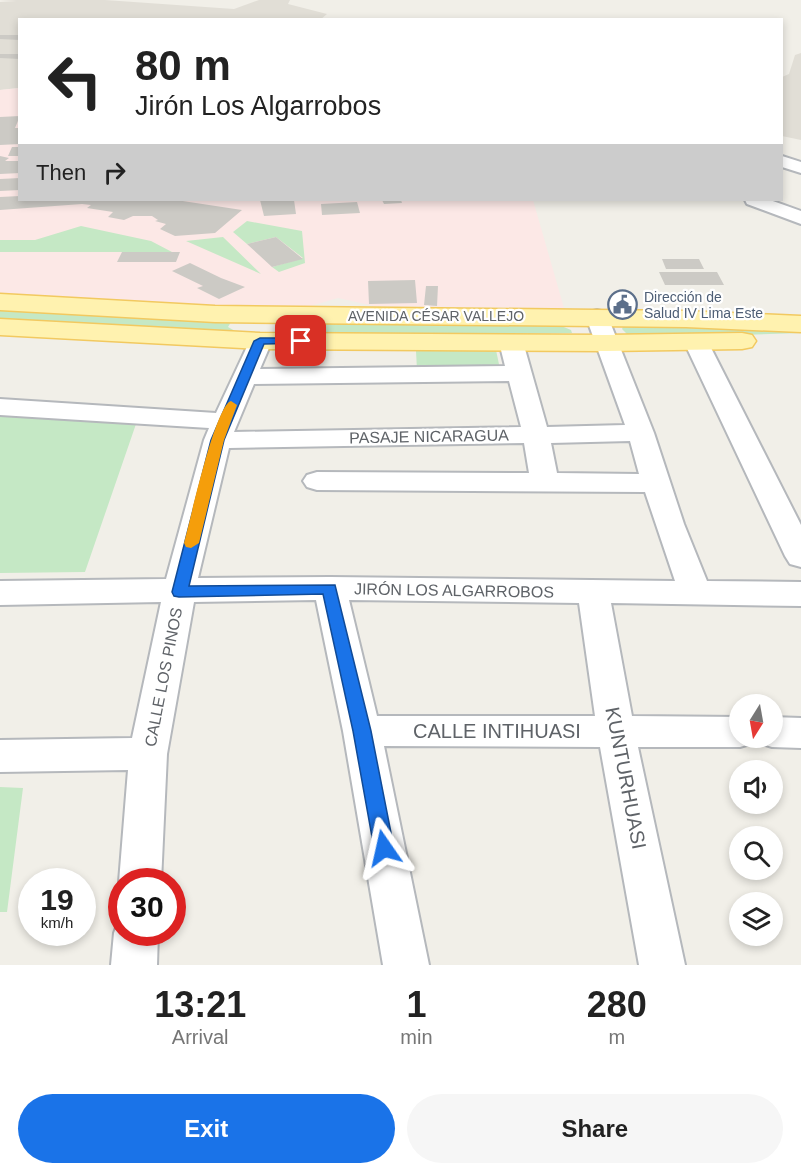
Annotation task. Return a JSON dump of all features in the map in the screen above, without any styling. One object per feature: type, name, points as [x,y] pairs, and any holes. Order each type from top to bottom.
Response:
[{"type":"main road","name":"AVENIDA CÉSAR VALLEJO","points":[[0,302],[226,314],[597,317],[801,324]]},
{"type":"main road","name":"AVENIDA CÉSAR VALLEJO","points":[[0,327],[260,341],[606,343],[801,339]]},
{"type":"street","points":[[783,145],[801,151]]},
{"type":"street","points":[[783,163],[801,201]]},
{"type":"street","points":[[757,201],[801,218]]},
{"type":"street","points":[[597,317],[641,433],[656,483],[695,592]]},
{"type":"street","name":"CALLE LOS PINOS","points":[[141,868],[148,754],[179,592],[221,430],[260,341]]},
{"type":"street","points":[[511,342],[536,435],[545,482]]},
{"type":"street","points":[[696,342],[801,556]]},
{"type":"street","points":[[243,377],[519,373]]},
{"type":"street","name":"PASAJE NICARAGUA","points":[[0,407],[221,430],[536,435],[641,433]]},
{"type":"street","points":[[317,481],[656,483]]},
{"type":"street","points":[[330,588],[362,731],[406,965]]},
{"type":"street","name":"JIRÓN LOS ALGARROBOS","points":[[0,593],[330,588],[801,594]]},
{"type":"street","name":"KUNTURHUASI","points":[[592,591],[616,732],[662,965]]},
{"type":"street","name":"CALLE INTIHUASI","points":[[362,731],[729,732]]},
{"type":"street","points":[[783,732],[801,733]]},
{"type":"street","points":[[0,756],[148,754]]},
{"type":"street","points":[[134,965],[135,946]]},
{"type":"shaded area","points":[[0,0],[105,0],[234,9],[259,0],[290,0],[288,4],[327,14],[322,18],[18,18],[18,88],[0,90],[0,2],[17,1]]},
{"type":"shaded area","points":[[801,53],[801,140],[783,136],[783,77],[789,74],[795,55]]},
{"type":"shaded area","points":[[18,88],[18,201],[533,201],[564,308],[374,306],[338,298],[307,307],[200,306],[0,295],[0,90]]},
{"type":"green space","points":[[247,221],[302,231],[305,263],[279,272],[272,267],[303,258],[276,237],[247,244],[233,232]]},
{"type":"green space","points":[[81,226],[151,241],[172,252],[0,252],[0,240],[35,240]]},
{"type":"green space","points":[[223,237],[261,274],[186,241]]},
{"type":"green space","points":[[0,308],[231,322],[228,327],[235,331],[0,319]]},
{"type":"green space","points":[[299,319],[559,325],[571,330],[572,333],[297,335]]},
{"type":"green space","points":[[624,325],[801,329],[801,333],[641,338],[629,336],[622,329]]},
{"type":"green space","points":[[496,350],[500,369],[417,370],[416,351]]},
{"type":"green space","points":[[0,416],[136,424],[85,572],[0,573]]},
{"type":"green space","points":[[0,787],[23,788],[7,912],[0,912]]},
{"type":"building","points":[[0,35],[18,35],[18,40],[0,39]]},
{"type":"building","points":[[0,54],[18,54],[18,59],[0,58]]},
{"type":"building","points":[[18,116],[15,128],[18,128],[18,144],[0,145],[0,117]]},
{"type":"building","points":[[12,147],[18,147],[18,156],[8,156]]},
{"type":"building","points":[[0,156],[9,158],[5,161],[18,161],[18,173],[0,174]]},
{"type":"building","points":[[18,178],[18,190],[0,191],[0,179]]},
{"type":"building","points":[[18,196],[18,201],[183,201],[242,210],[215,233],[175,236],[160,229],[166,224],[155,221],[158,220],[152,216],[133,216],[124,220],[108,217],[113,212],[87,208],[91,205],[82,204],[0,210],[0,197]]},
{"type":"building","points":[[260,201],[294,201],[296,214],[264,216]]},
{"type":"building","points":[[382,201],[401,201],[402,203],[384,204]]},
{"type":"building","points":[[357,202],[360,213],[322,215],[321,204]]},
{"type":"building","points":[[276,237],[303,259],[272,267],[247,244]]},
{"type":"building","points":[[122,252],[180,252],[176,262],[117,262]]},
{"type":"building","points":[[662,259],[699,259],[704,269],[666,269]]},
{"type":"building","points":[[190,263],[245,287],[219,299],[197,288],[203,286],[172,271]]},
{"type":"building","points":[[659,272],[717,272],[724,285],[665,285]]},
{"type":"building","points":[[415,280],[417,303],[369,304],[368,281]]},
{"type":"building","points":[[426,286],[438,286],[437,306],[424,305]]},
{"type":"slow traffic","points":[[191,543],[217,440],[231,405]]},
{"type":"place","name":"Dirección de Salud IV Lima Este","points":[[623,305]]},
{"type":"route","points":[[301,341],[260,341],[217,440],[179,592],[330,588],[362,731],[384,848]]}]
